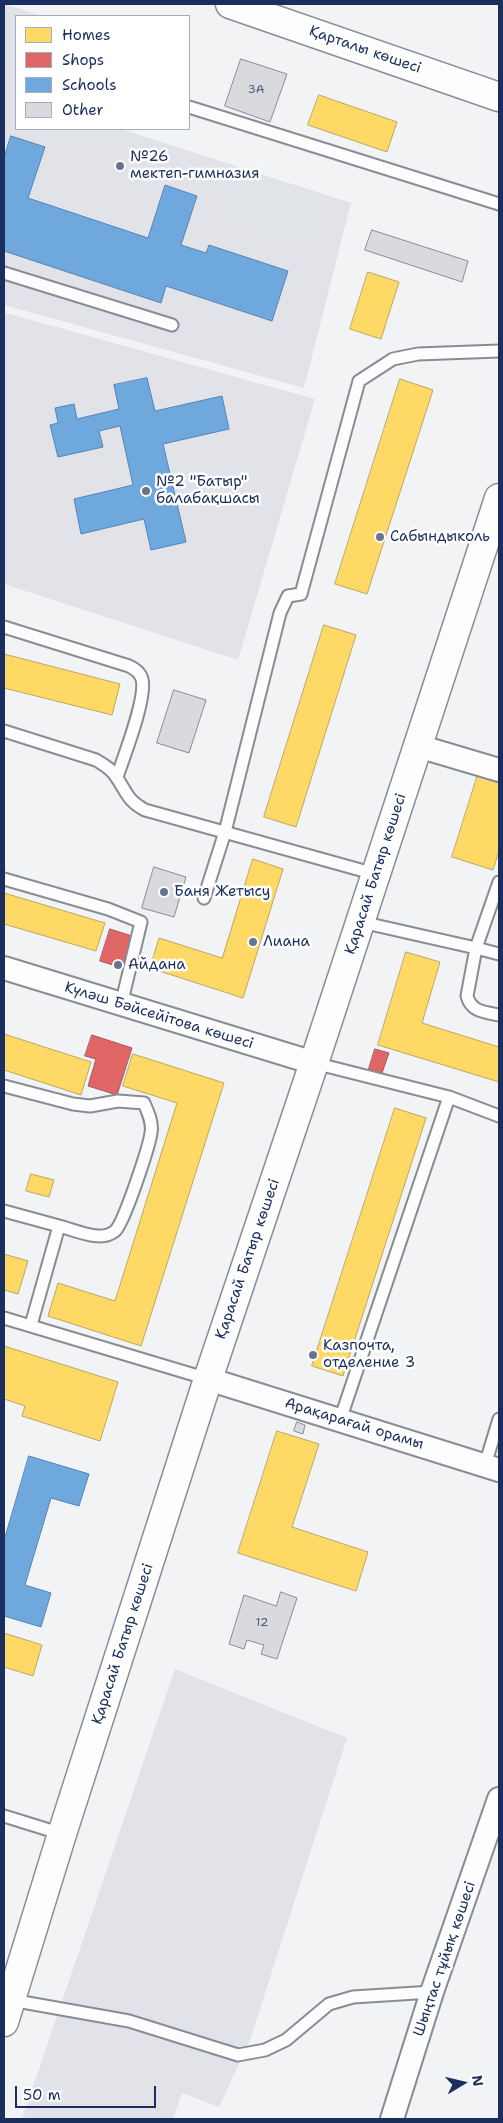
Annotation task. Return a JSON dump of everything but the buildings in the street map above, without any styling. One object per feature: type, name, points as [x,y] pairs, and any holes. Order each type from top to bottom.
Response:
[{"type":"street","name":"Қарталы көшесі","points":[[230,4],[499,97]]},
{"type":"street","name":"Қарасай Батыр көшесі","points":[[6,2006],[208,1379],[361,922],[375,874],[499,498]]},
{"type":"street","points":[[418,746],[499,770]]},
{"type":"street","name":"Күләш Бәйсейітова көшесі","points":[[4,968],[314,1064]]},
{"type":"street","name":"Арақарағай орамы","points":[[208,1379],[492,1468]]},
{"type":"street","name":"Шыңтас тұйық көшесі","points":[[392,2119],[432,1992],[499,1799]]},
{"type":"lane","points":[[190,107],[499,204]]},
{"type":"lane","points":[[4,273],[172,325]]},
{"type":"lane","points":[[204,898],[225,832],[280,613],[288,596],[301,594],[359,381],[393,359],[418,354],[499,351]]},
{"type":"lane","points":[[4,627],[129,666],[137,671],[142,679],[143,694],[117,777]]},
{"type":"lane","points":[[4,731],[96,760],[108,767],[117,777],[122,789],[134,804],[145,810],[375,874]]},
{"type":"lane","points":[[4,879],[108,909],[141,922],[121,1005]]},
{"type":"lane","points":[[499,882],[476,948],[467,996],[469,1003],[474,1009],[499,1015]]},
{"type":"lane","points":[[361,922],[499,954]]},
{"type":"lane","points":[[314,1064],[449,1097],[499,1116]]},
{"type":"lane","points":[[4,1086],[73,1104],[90,1106],[118,1101],[144,1103],[150,1116],[152,1131],[128,1205],[117,1230],[109,1234],[95,1236],[4,1211]]},
{"type":"lane","points":[[340,1420],[449,1097]]},
{"type":"lane","points":[[31,1325],[60,1226]]},
{"type":"lane","points":[[4,1318],[208,1379]]},
{"type":"lane","points":[[492,1468],[499,1419]]},
{"type":"lane","points":[[4,1816],[62,1834]]},
{"type":"lane","points":[[6,2006],[129,2021],[238,2055],[265,2050],[286,2040],[328,2004],[353,1997],[432,1992]]},
{"type":"shaded area","name":"№26 мектеп-гимназия","points":[[4,4],[40,15],[15,15],[15,130],[124,130],[351,203],[304,388],[4,305]]},
{"type":"shaded area","points":[[4,14],[15,19],[15,49],[4,81]]},
{"type":"shaded area","points":[[243,175],[322,199],[309,242],[230,217]]},
{"type":"shaded area","name":"№2 \"Батыр\" балабақшасы","points":[[6,313],[315,399],[238,660],[4,584],[4,320]]},
{"type":"shaded area","points":[[175,1669],[347,1738],[250,2040],[219,2107],[182,2093],[173,2119],[22,2119]]},
{"type":"place","name":"№26 мектеп-гимназия","points":[[120,166]]},
{"type":"place","name":"№2 \"Батыр\" балабақшасы","points":[[146,491]]},
{"type":"place","name":"Сабындыколь","points":[[380,537]]},
{"type":"place","name":"Баня Жетысу","points":[[164,892]]},
{"type":"place","name":"Лиана","points":[[253,942]]},
{"type":"place","name":"Айдана","points":[[118,965]]},
{"type":"place","name":"Казпочта, отделение 3","points":[[313,1355]]}]
